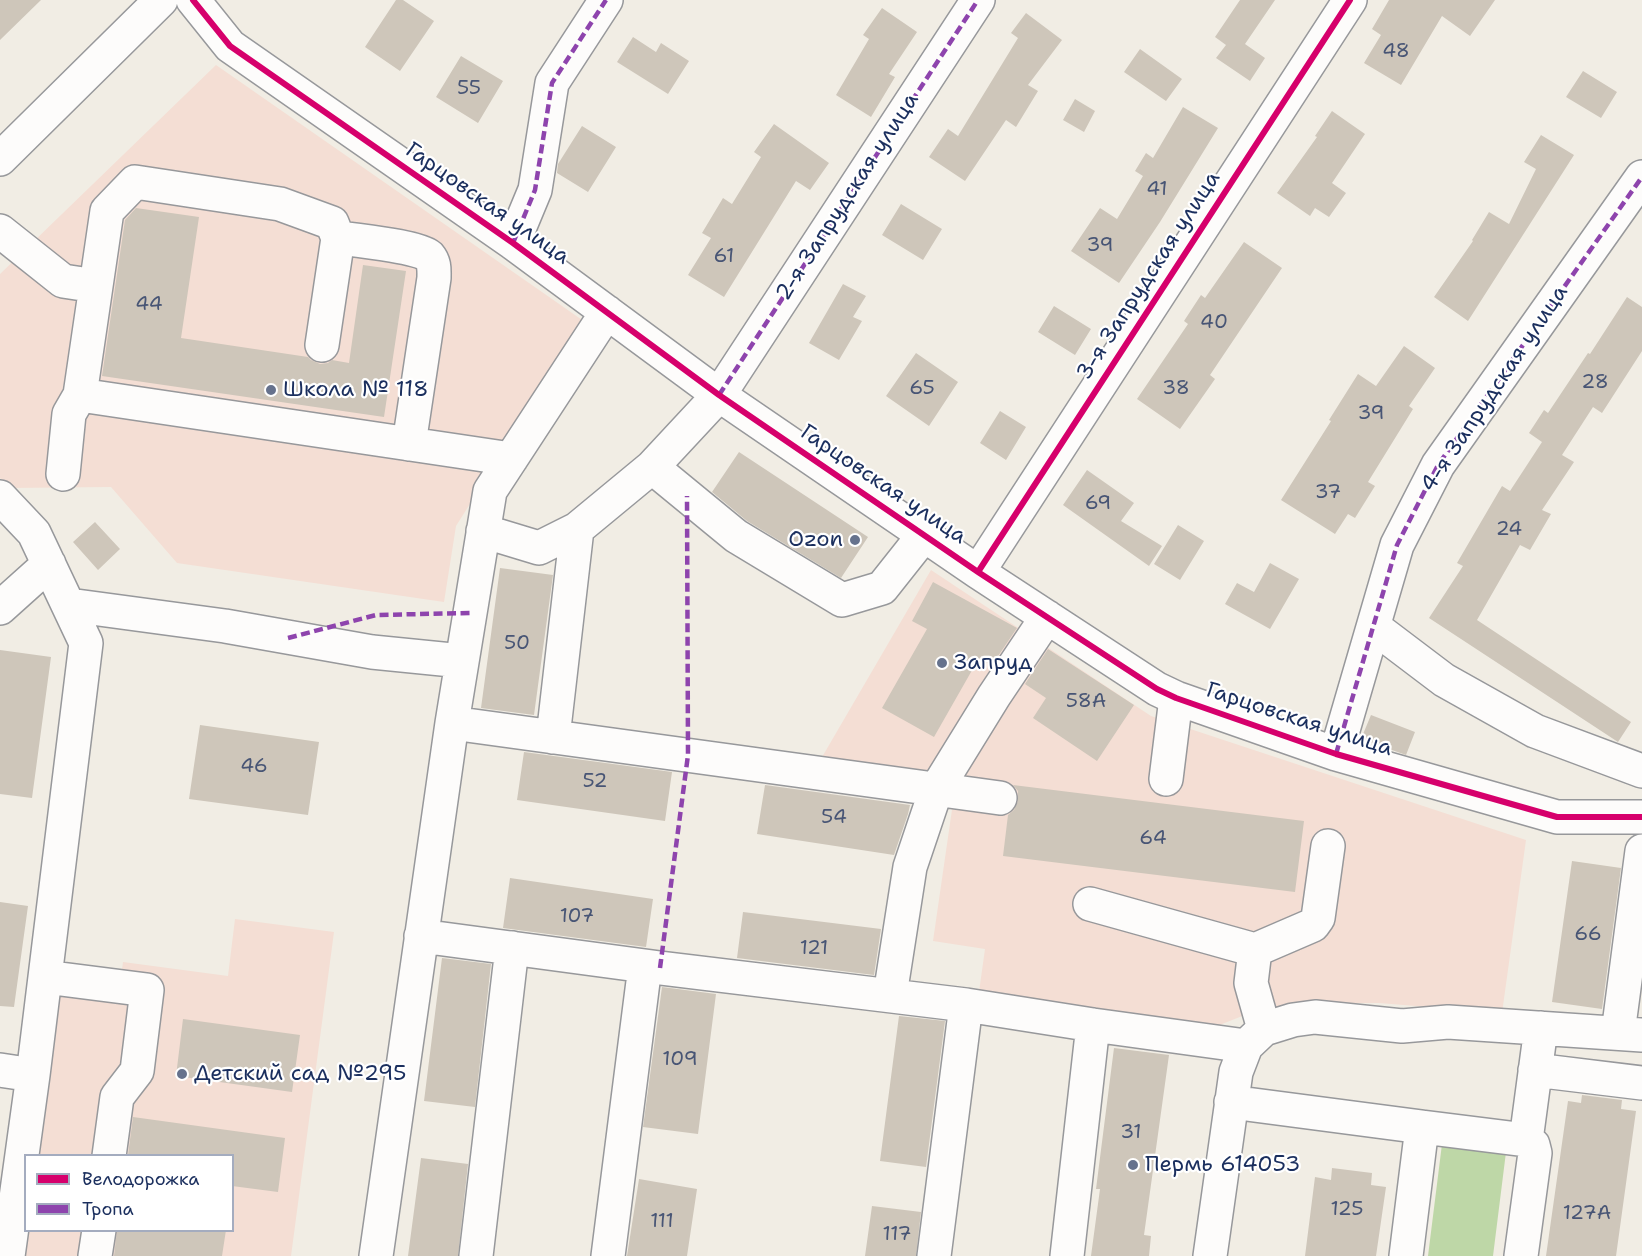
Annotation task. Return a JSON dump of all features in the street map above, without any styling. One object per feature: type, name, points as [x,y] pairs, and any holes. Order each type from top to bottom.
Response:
[{"type":"street","points":[[0,159],[161,0]]},
{"type":"street","name":"Гарцовская улица","points":[[193,0],[230,46],[513,243],[719,395],[978,572],[1157,689],[1176,698],[1336,754],[1557,817],[1642,817]]},
{"type":"street","points":[[513,243],[535,190],[552,83],[606,0]]},
{"type":"street","name":"2-я Запрудская улица","points":[[483,531],[539,548],[577,529],[652,467],[719,395],[978,0]]},
{"type":"street","name":"3-я Запрудская улица","points":[[978,572],[1350,0]]},
{"type":"street","name":"4-я Запрудская улица","points":[[1336,754],[1398,545],[1438,465],[1642,177]]},
{"type":"street","points":[[63,474],[69,414],[80,395],[107,211],[135,182],[280,204],[332,223],[338,238],[322,345]]},
{"type":"street","points":[[0,231],[63,281],[96,286]]},
{"type":"street","points":[[338,238],[416,250],[428,255],[435,266],[409,444]]},
{"type":"street","points":[[376,1256],[452,723],[490,491],[607,312]]},
{"type":"street","points":[[80,395],[511,459]]},
{"type":"street","points":[[652,467],[736,536],[842,600],[882,588],[924,535]]},
{"type":"street","points":[[0,497],[34,533],[86,643],[33,1075],[8,1256]]},
{"type":"street","points":[[553,737],[577,529]]},
{"type":"street","points":[[0,608],[49,564]]},
{"type":"street","points":[[69,605],[225,626],[372,652],[462,661]]},
{"type":"street","points":[[890,995],[910,867],[936,790],[994,696],[1047,617]]},
{"type":"street","points":[[1374,627],[1444,680],[1535,731],[1642,771]]},
{"type":"street","points":[[1166,779],[1176,698]]},
{"type":"street","points":[[452,723],[1000,798]]},
{"type":"street","points":[[1090,904],[1255,950],[1313,925],[1318,918],[1328,846]]},
{"type":"street","points":[[421,936],[966,1005],[1093,1025],[1255,1037],[1293,1020],[1315,1017],[1402,1026],[1448,1022],[1630,1034],[1642,851]]},
{"type":"street","points":[[476,1256],[513,948]]},
{"type":"street","points":[[1210,1256],[1236,1072],[1255,1037],[1251,983],[1255,950]]},
{"type":"street","points":[[608,1256],[645,966]]},
{"type":"street","points":[[45,977],[147,990],[136,1071],[117,1097],[109,1154]]},
{"type":"street","points":[[934,1256],[966,1005]]},
{"type":"street","points":[[1067,1256],[1093,1025]]},
{"type":"street","points":[[1526,1140],[1541,1028]]},
{"type":"street","points":[[0,1070],[33,1075]]},
{"type":"street","points":[[1535,1070],[1642,1083]]},
{"type":"street","points":[[1231,1102],[1526,1140],[1533,1145],[1535,1153],[1521,1256]]},
{"type":"street","points":[[1406,1256],[1422,1127]]},
{"type":"street","points":[[95,1256],[99,1232]]},
{"type":"shaded area","name":"Школа № 118","points":[[216,65],[585,322],[456,526],[444,602],[177,563],[111,487],[9,488],[0,478],[0,274]]},
{"type":"shaded area","points":[[931,570],[1151,716],[1526,840],[1502,1013],[1379,1003],[1305,1003],[1255,1011],[1217,1026],[979,992],[985,949],[933,941],[956,782],[818,764]]},
{"type":"shaded area","name":"Детский сад №295","points":[[235,919],[334,932],[291,1256],[24,1256],[27,1232],[234,1232],[234,1154],[37,1154],[60,984],[119,992],[123,962],[228,976]]},
{"type":"green space","points":[[1442,1144],[1506,1152],[1493,1256],[1428,1256]]},
{"type":"building","points":[[0,0],[41,0],[0,40]]},
{"type":"building","points":[[396,0],[403,0],[434,21],[400,71],[365,47]]},
{"type":"building","points":[[1240,0],[1275,0],[1245,44],[1265,58],[1250,81],[1216,58],[1226,45],[1215,37]]},
{"type":"building","points":[[1389,0],[1495,0],[1470,36],[1442,16],[1401,85],[1364,63],[1381,35],[1372,29]]},
{"type":"building","points":[[882,8],[917,32],[889,74],[895,77],[871,117],[836,95],[869,39],[863,35]]},
{"type":"building","points":[[1026,13],[1062,40],[1028,85],[1038,91],[1016,127],[1006,120],[965,181],[929,157],[948,129],[958,136],[1018,38],[1011,33]]},
{"type":"building","points":[[633,37],[656,52],[661,43],[689,61],[668,94],[617,62]]},
{"type":"building","points":[[1140,49],[1182,79],[1166,101],[1124,72]]},
{"type":"building","points":[[461,56],[503,81],[478,123],[436,97]]},
{"type":"building","points":[[1583,71],[1617,92],[1601,118],[1566,97]]},
{"type":"building","points":[[1075,99],[1095,111],[1084,132],[1063,120]]},
{"type":"building","points":[[1183,107],[1218,128],[1119,283],[1071,251],[1100,208],[1117,219],[1143,176],[1135,171],[1146,153],[1153,158]]},
{"type":"building","points":[[1332,111],[1365,134],[1332,183],[1346,193],[1329,217],[1315,208],[1310,216],[1277,193],[1317,137],[1315,136]]},
{"type":"building","points":[[774,124],[829,163],[810,190],[796,181],[724,297],[688,275],[711,238],[702,233],[723,198],[732,204],[761,157],[754,152]]},
{"type":"building","points":[[582,126],[616,147],[588,192],[557,173],[558,164]]},
{"type":"building","points":[[1541,135],[1574,155],[1468,321],[1434,297],[1473,241],[1489,212],[1509,224],[1536,169],[1524,162]]},
{"type":"building","points":[[901,204],[942,229],[923,260],[882,235]]},
{"type":"building","points":[[136,208],[199,217],[181,338],[308,357],[320,364],[332,360],[349,363],[363,265],[406,271],[384,417],[102,376],[125,220]]},
{"type":"building","points":[[1244,242],[1282,268],[1210,375],[1215,379],[1180,429],[1137,399],[1188,324],[1184,321],[1201,295],[1205,298]]},
{"type":"building","points":[[843,284],[866,296],[853,317],[862,321],[839,360],[809,343]]},
{"type":"building","points":[[1627,297],[1642,307],[1642,351],[1602,413],[1593,407],[1562,455],[1574,462],[1542,510],[1551,514],[1530,550],[1520,545],[1477,620],[1631,722],[1618,742],[1429,618],[1463,566],[1457,563],[1502,486],[1510,491],[1542,442],[1529,433],[1544,410],[1548,413]]},
{"type":"building","points":[[1054,306],[1091,329],[1075,355],[1038,332]]},
{"type":"building","points":[[1404,346],[1435,368],[1409,406],[1413,409],[1368,482],[1375,486],[1355,518],[1348,514],[1335,534],[1281,500],[1358,374],[1376,386]]},
{"type":"building","points":[[916,353],[958,382],[929,426],[886,396]]},
{"type":"building","points":[[1000,411],[1026,427],[1006,460],[980,443]]},
{"type":"building","points":[[739,452],[868,537],[841,578],[747,521],[712,492]]},
{"type":"building","points":[[1087,470],[1134,503],[1121,521],[1162,546],[1149,566],[1063,505]]},
{"type":"building","points":[[95,522],[120,549],[98,570],[73,542]]},
{"type":"building","points":[[1178,525],[1204,541],[1180,580],[1154,564]]},
{"type":"building","points":[[1270,563],[1299,579],[1270,629],[1225,604],[1237,583],[1254,592]]},
{"type":"building","points":[[500,568],[553,575],[534,715],[481,708]]},
{"type":"building","name":"Запруд","points":[[933,582],[1017,628],[992,665],[979,658],[934,737],[882,708],[927,629],[912,621]]},
{"type":"building","points":[[1048,649],[1134,705],[1097,761],[1033,718],[1046,698],[1025,684]]},
{"type":"building","points":[[0,650],[51,657],[32,798],[0,794]]},
{"type":"building","points":[[1371,715],[1415,732],[1406,755],[1361,739]]},
{"type":"building","points":[[200,725],[319,742],[308,815],[189,799]]},
{"type":"building","points":[[524,752],[672,772],[665,821],[517,800]]},
{"type":"building","points":[[765,785],[910,805],[894,855],[757,834]]},
{"type":"building","points":[[1013,785],[1304,821],[1295,892],[1003,856],[1008,815],[1014,810],[1018,801],[1018,791]]},
{"type":"building","points":[[1572,861],[1621,868],[1602,1009],[1552,1002]]},
{"type":"building","points":[[510,878],[653,899],[646,947],[503,928]]},
{"type":"building","points":[[0,902],[28,906],[14,1007],[0,1006]]},
{"type":"building","points":[[743,912],[881,929],[874,975],[737,958]]},
{"type":"building","points":[[442,958],[491,964],[475,1107],[424,1101]]},
{"type":"building","points":[[662,987],[716,994],[698,1134],[643,1127]]},
{"type":"building","points":[[899,1016],[945,1021],[926,1167],[880,1161]]},
{"type":"building","points":[[183,1019],[300,1035],[292,1092],[176,1076]]},
{"type":"building","points":[[1114,1048],[1169,1055],[1144,1235],[1151,1236],[1149,1256],[1091,1256],[1100,1189],[1096,1189]]},
{"type":"building","points":[[1582,1095],[1622,1100],[1621,1109],[1636,1111],[1616,1256],[1546,1256],[1568,1101],[1581,1103]]},
{"type":"building","points":[[133,1117],[285,1138],[278,1192],[234,1186],[234,1154],[128,1154]]},
{"type":"building","points":[[421,1158],[468,1164],[458,1256],[408,1256]]},
{"type":"building","points":[[1332,1168],[1372,1173],[1371,1185],[1386,1187],[1376,1256],[1305,1256],[1315,1177],[1331,1180]]},
{"type":"building","points":[[639,1179],[697,1189],[687,1256],[627,1256]]},
{"type":"building","points":[[872,1206],[921,1212],[916,1256],[865,1256]]},
{"type":"building","points":[[117,1232],[226,1232],[222,1256],[114,1256]]},
{"type":"marked path","points":[[513,243],[535,190],[552,83],[606,0]]},
{"type":"marked path","points":[[719,395],[978,0]]},
{"type":"marked path","points":[[1336,754],[1397,545],[1438,465],[1642,177]]},
{"type":"marked path","points":[[660,968],[688,755],[687,496]]},
{"type":"marked path","points":[[288,638],[376,615],[470,613]]},
{"type":"cycle path","points":[[193,0],[230,46],[513,243],[719,395],[978,572],[1157,689],[1176,698],[1336,754],[1557,817],[1642,817]]},
{"type":"cycle path","points":[[978,572],[1350,0]]},
{"type":"place","name":"Школа № 118","points":[[271,390]]},
{"type":"place","name":"Ozon","points":[[855,540]]},
{"type":"place","name":"Запруд","points":[[942,663]]},
{"type":"place","name":"Детский сад №295","points":[[182,1074]]},
{"type":"place","name":"Пермь 614053","points":[[1133,1165]]}]
